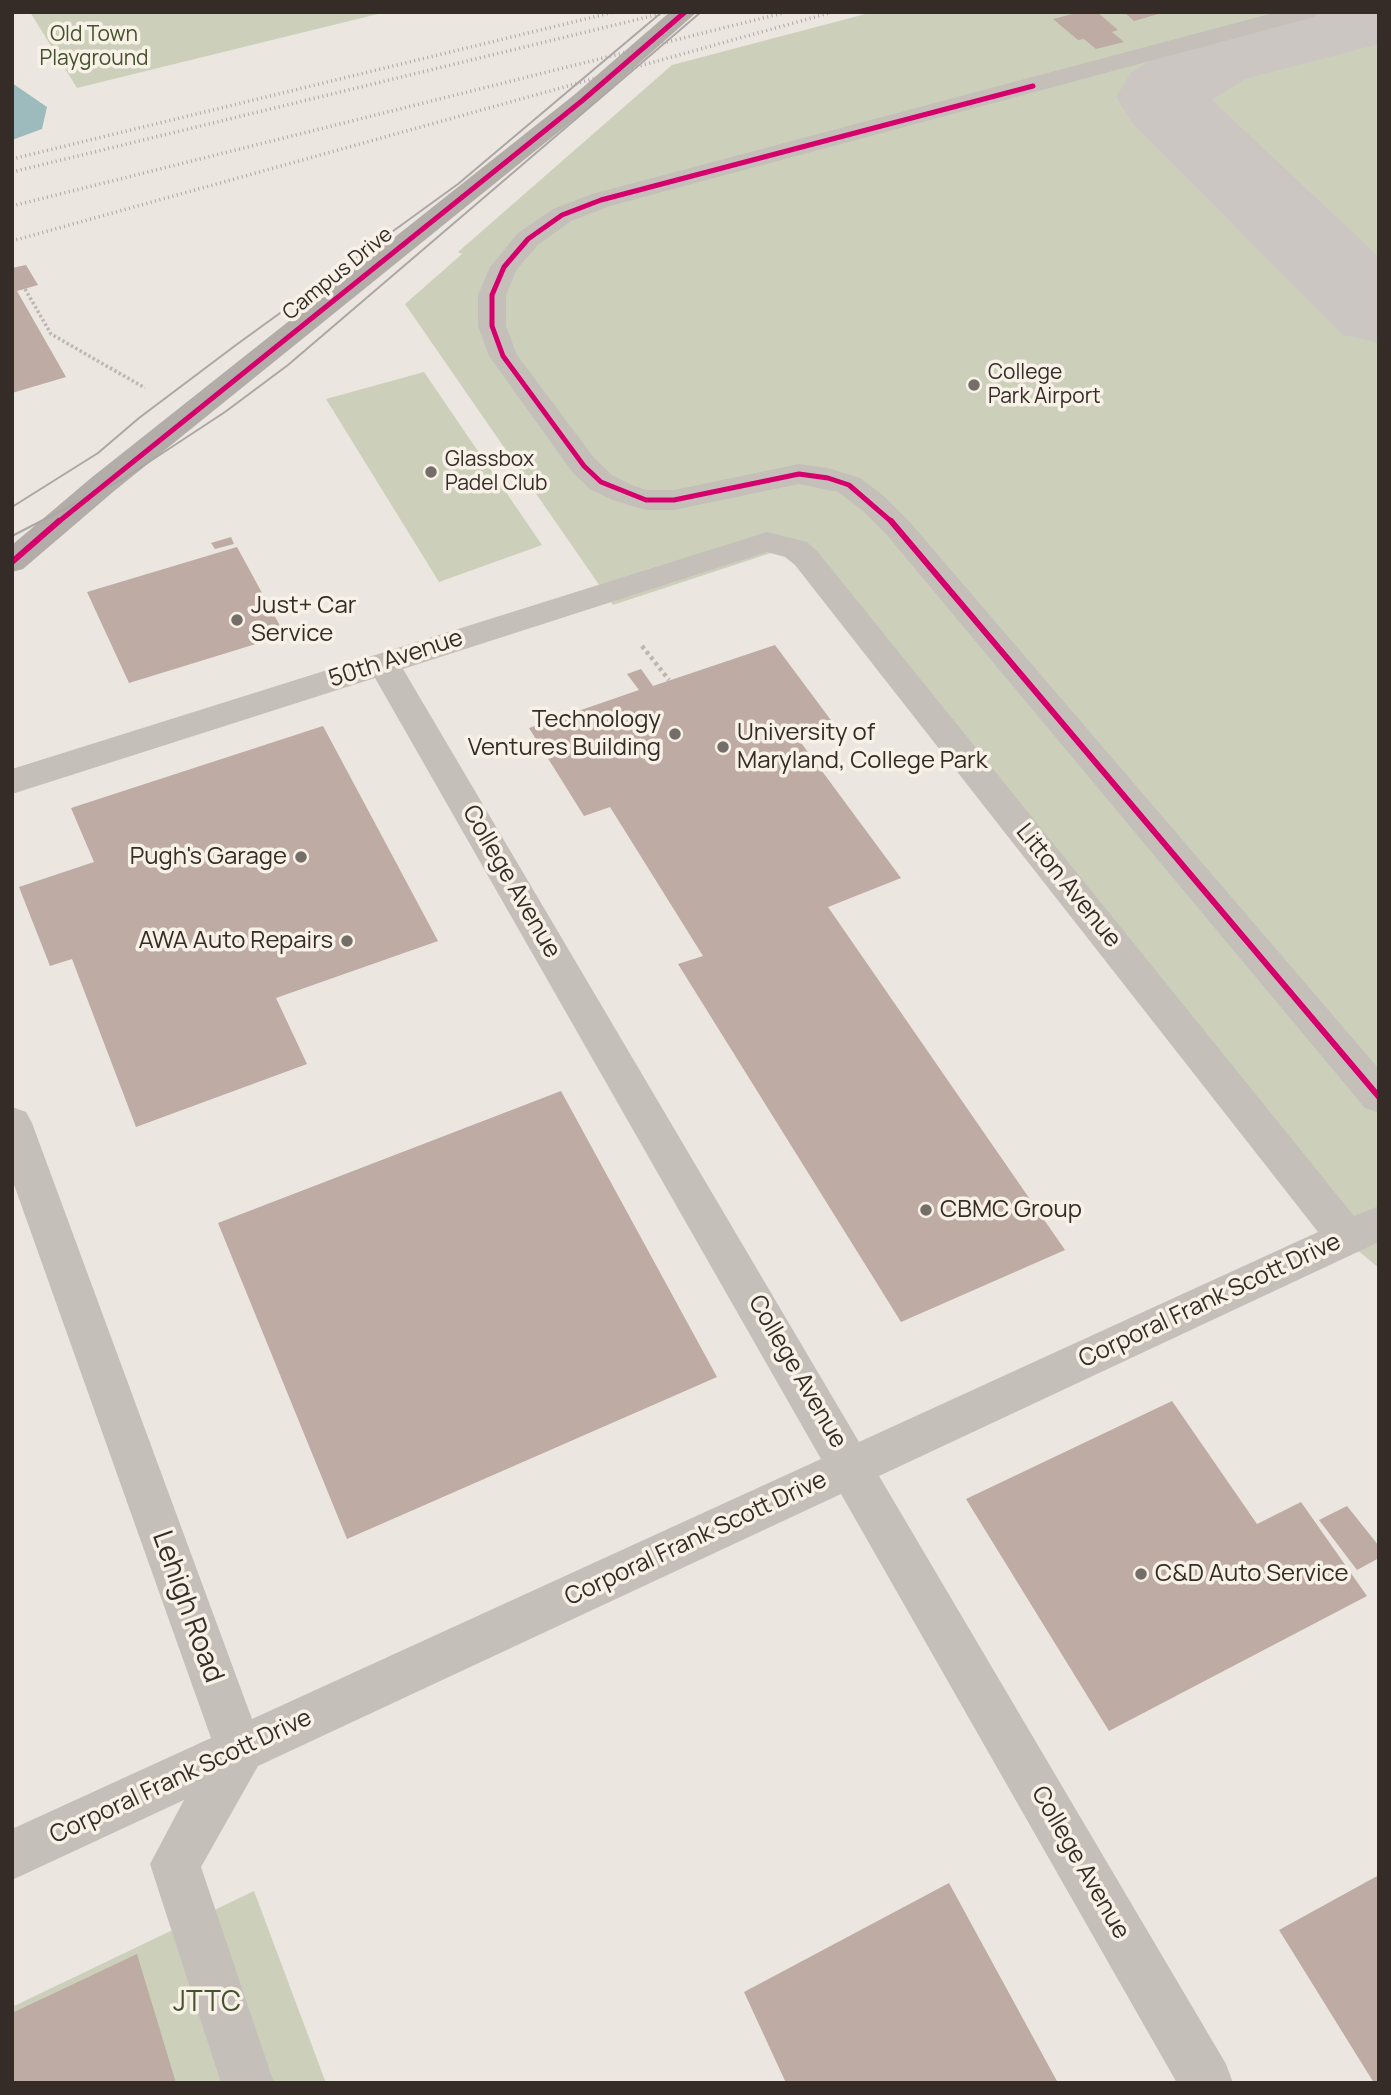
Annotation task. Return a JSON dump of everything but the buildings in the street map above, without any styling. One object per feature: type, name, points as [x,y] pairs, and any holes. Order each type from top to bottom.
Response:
[{"type":"main road","name":"Campus Drive","points":[[12,562],[102,485],[583,100],[685,12]]},
{"type":"street","points":[[1306,12],[601,200],[562,215],[528,239],[503,267],[492,295],[492,326],[503,356],[584,466],[601,482],[623,493],[646,500],[674,500],[799,474],[828,478],[849,485],[873,503],[897,527],[1379,1097]]},
{"type":"street","name":"50th Avenue","points":[[12,782],[753,545],[767,542],[782,544]]},
{"type":"street","name":"Litton Avenue","points":[[782,544],[796,549],[806,558],[1363,1230]]},
{"type":"street","name":"College Avenue","points":[[383,664],[852,1467],[1207,2083]]},
{"type":"street","name":"Lehigh Road","points":[[12,1123],[240,1751]]},
{"type":"street","name":"Corporal Frank Scott Drive","points":[[12,1855],[1363,1230]]},
{"type":"street","points":[[240,1751],[175,1864],[248,2083]]},
{"type":"path","points":[[25,289],[51,334],[145,388]]},
{"type":"path","points":[[642,646],[669,680]]},
{"type":"green space","name":"Old Town Playground","points":[[30,12],[386,12],[77,88]]},
{"type":"green space","name":"College Park Airport","points":[[873,12],[1379,12],[1379,1268],[1327,1225],[789,547],[613,605],[405,304],[462,254],[458,252],[672,65]]},
{"type":"green space","name":"Glassbox Padel Club","points":[[424,372],[542,545],[439,582],[326,399]]},
{"type":"green space","name":"JTTC","points":[[254,1891],[326,2083],[12,2083],[12,2007]]},
{"type":"water","points":[[12,83],[47,107],[42,129],[12,140]]},
{"type":"taxiway","points":[[1379,17],[1214,60],[1163,91],[1161,97],[1165,105],[1379,313]]},
{"type":"tram line","points":[[12,507],[98,453],[139,418],[236,345],[458,184],[662,12]]},
{"type":"tram line","points":[[12,536],[123,479],[225,412],[288,365],[701,12]]},
{"type":"railway","points":[[12,159],[614,12]]},
{"type":"railway","points":[[12,172],[668,12]]},
{"type":"railway","points":[[12,206],[787,12]]},
{"type":"railway","points":[[12,241],[833,12]]},
{"type":"cycle path","points":[[12,562],[102,485],[583,100],[685,12]]},
{"type":"cycle path","points":[[1033,86],[601,200],[562,215],[528,239],[504,267],[492,295],[492,326],[503,356],[584,466],[601,482],[623,493],[646,500],[674,500],[799,474],[828,478],[849,485],[873,503],[897,527],[1379,1097]]},
{"type":"place","name":"College Park Airport","points":[[974,385]]},
{"type":"place","name":"Glassbox Padel Club","points":[[431,472]]},
{"type":"place","name":"Just+ Car Service","points":[[237,620]]},
{"type":"place","name":"Technology Ventures Building","points":[[675,734]]},
{"type":"place","name":"University of Maryland, College Park","points":[[723,747]]},
{"type":"place","name":"Pugh's Garage","points":[[301,857]]},
{"type":"place","name":"AWA Auto Repairs","points":[[347,941]]},
{"type":"place","name":"CBMC Group","points":[[926,1210]]},
{"type":"place","name":"C&D Auto Service","points":[[1141,1574]]}]
